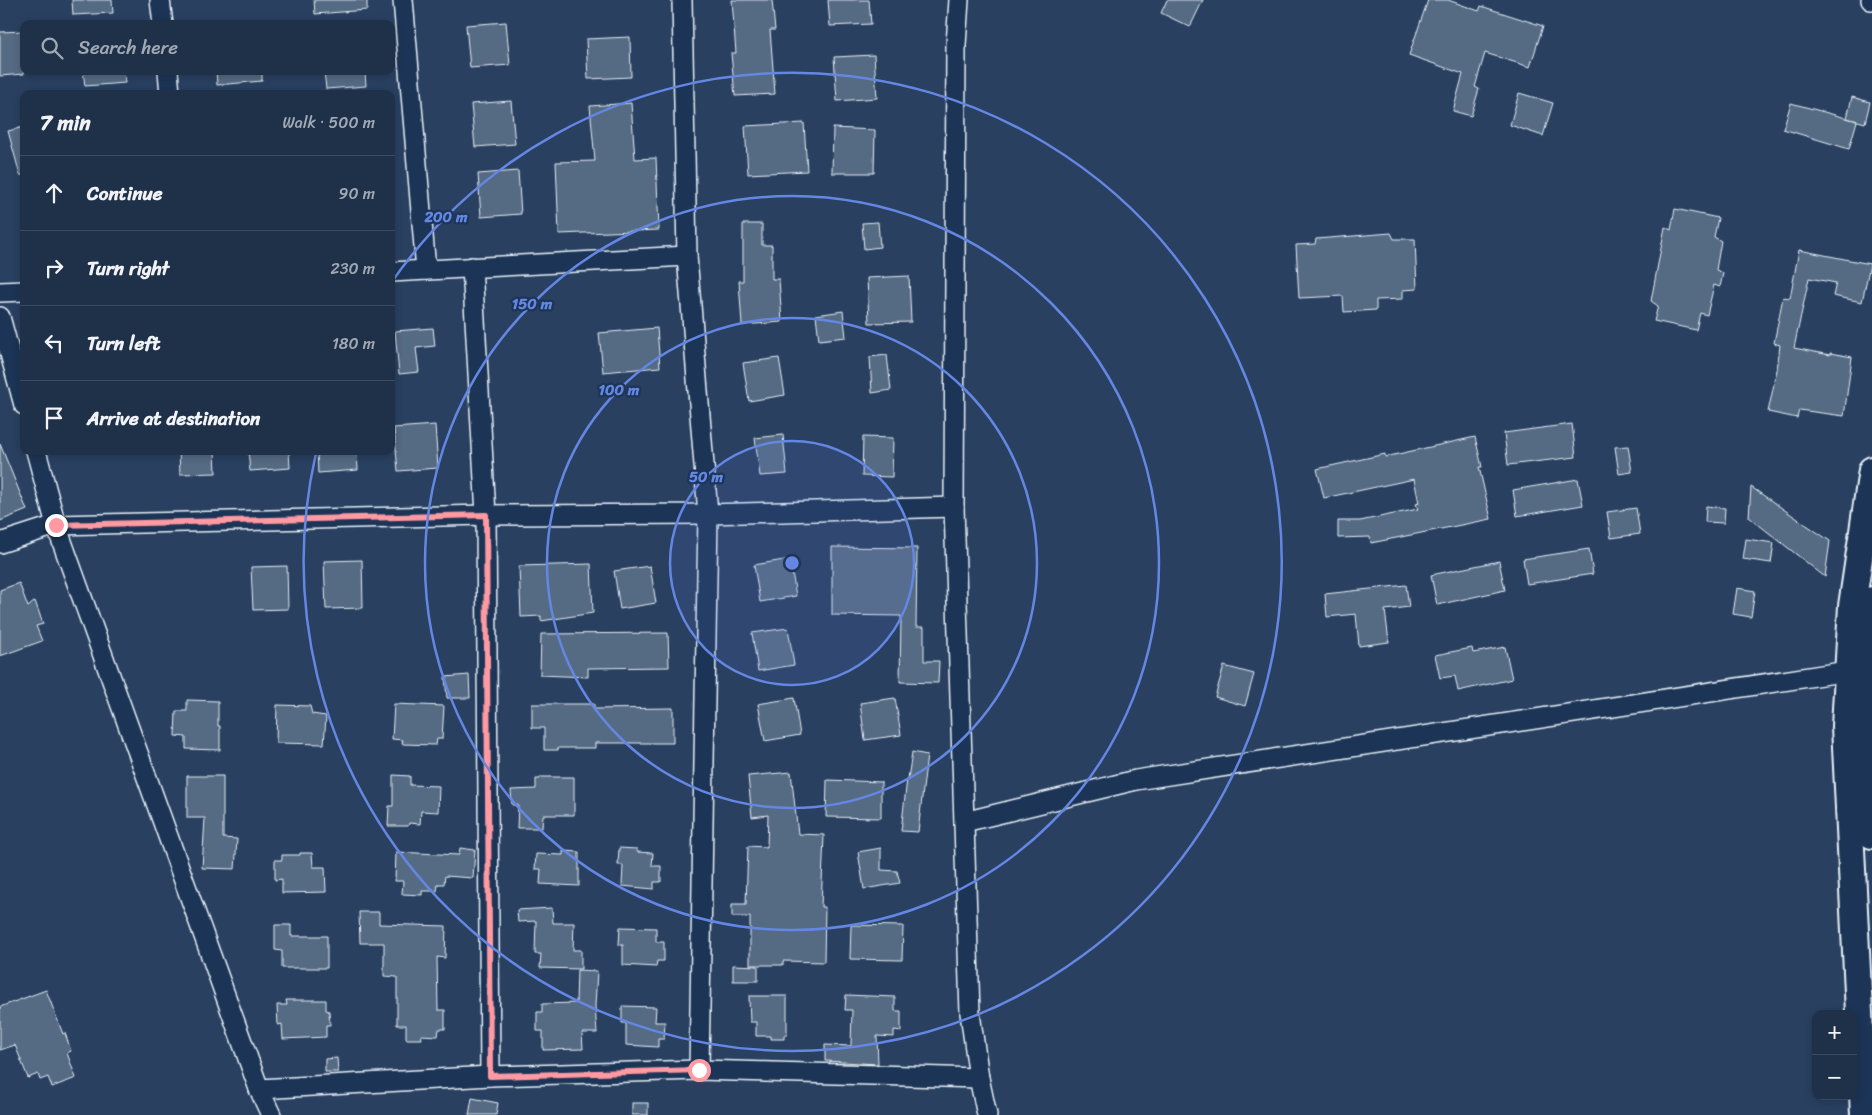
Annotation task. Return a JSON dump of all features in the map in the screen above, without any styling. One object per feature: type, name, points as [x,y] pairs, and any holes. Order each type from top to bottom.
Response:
[{"type":"street","points":[[160,0],[162,20]]},
{"type":"street","points":[[403,0],[426,270]]},
{"type":"street","points":[[682,0],[687,256],[708,514],[699,1070]]},
{"type":"street","points":[[960,0],[956,55],[954,507],[970,1013],[986,1115]]},
{"type":"street","points":[[168,75],[170,90]]},
{"type":"street","points":[[395,272],[687,256]]},
{"type":"street","points":[[472,267],[486,515],[490,1076]]},
{"type":"street","points":[[0,292],[20,291]]},
{"type":"street","points":[[0,317],[20,390]]},
{"type":"street","points":[[37,455],[56,525],[259,1088],[271,1115]]},
{"type":"street","points":[[1864,1115],[1845,726],[1852,606],[1872,470]]},
{"type":"street","points":[[0,543],[56,525],[486,515],[708,514],[954,507]]},
{"type":"street","points":[[1871,609],[1866,739],[1872,835]]},
{"type":"street","points":[[964,822],[1136,780],[1848,671]]},
{"type":"street","points":[[259,1088],[490,1076],[699,1070],[979,1078]]},
{"type":"building","points":[[72,0],[112,0],[113,13],[73,15]]},
{"type":"building","points":[[314,0],[367,0],[367,10],[315,14]]},
{"type":"building","points":[[732,0],[772,0],[775,30],[770,30],[775,94],[735,96],[731,53],[736,53]]},
{"type":"building","points":[[828,0],[869,0],[871,24],[830,26]]},
{"type":"building","points":[[1167,0],[1203,0],[1190,27],[1161,13]]},
{"type":"building","points":[[1428,0],[1448,0],[1479,11],[1481,6],[1543,26],[1530,67],[1485,53],[1475,87],[1479,89],[1471,116],[1453,111],[1463,74],[1409,55]]},
{"type":"building","points":[[506,22],[510,65],[470,68],[466,25]]},
{"type":"building","points":[[20,31],[20,74],[0,76],[0,32]]},
{"type":"building","points":[[630,37],[631,77],[588,79],[586,39]]},
{"type":"building","points":[[874,55],[877,98],[837,101],[834,57]]},
{"type":"building","points":[[84,75],[124,75],[125,83],[85,86]]},
{"type":"building","points":[[216,75],[262,75],[262,81],[217,85]]},
{"type":"building","points":[[324,75],[365,75],[366,86],[326,89]]},
{"type":"building","points":[[1519,93],[1553,103],[1543,136],[1510,125]]},
{"type":"building","points":[[1852,97],[1870,102],[1865,123],[1847,118]]},
{"type":"building","points":[[511,101],[515,144],[475,147],[471,104]]},
{"type":"building","points":[[631,103],[635,159],[656,158],[659,230],[559,234],[556,162],[595,161],[590,106]]},
{"type":"building","points":[[1791,103],[1857,121],[1849,149],[1783,129]]},
{"type":"building","points":[[804,123],[807,171],[748,174],[745,126]]},
{"type":"building","points":[[20,128],[20,175],[8,131]]},
{"type":"building","points":[[833,128],[875,130],[874,173],[832,173]]},
{"type":"building","points":[[518,171],[521,214],[481,217],[478,174]]},
{"type":"building","points":[[1675,209],[1718,218],[1714,237],[1721,241],[1716,270],[1723,273],[1720,287],[1714,285],[1707,315],[1700,313],[1696,330],[1654,321],[1658,306],[1651,301],[1665,227],[1671,230]]},
{"type":"building","points":[[878,222],[880,247],[864,249],[862,223]]},
{"type":"building","points":[[743,224],[762,224],[762,245],[772,245],[772,279],[779,279],[782,322],[742,325],[739,281],[743,281]]},
{"type":"building","points":[[1391,233],[1394,239],[1415,239],[1417,289],[1403,290],[1403,299],[1376,300],[1376,310],[1344,312],[1343,296],[1299,298],[1296,245],[1315,244],[1316,239]]},
{"type":"building","points":[[1799,250],[1870,264],[1862,302],[1833,296],[1836,283],[1809,278],[1794,348],[1852,357],[1844,416],[1799,410],[1797,418],[1768,412],[1780,345],[1774,343],[1783,297],[1790,298]]},
{"type":"building","points":[[909,276],[911,322],[869,323],[867,278]]},
{"type":"building","points":[[843,311],[846,337],[819,340],[816,315]]},
{"type":"building","points":[[433,328],[435,346],[416,348],[419,372],[399,374],[395,331]]},
{"type":"building","points":[[657,328],[660,367],[603,372],[599,333]]},
{"type":"building","points":[[887,355],[891,390],[872,393],[870,357]]},
{"type":"building","points":[[779,358],[785,395],[749,401],[743,363]]},
{"type":"building","points":[[1572,424],[1576,457],[1508,465],[1504,433]]},
{"type":"building","points":[[435,425],[438,468],[398,471],[395,428]]},
{"type":"building","points":[[783,435],[787,474],[760,476],[755,438]]},
{"type":"building","points":[[863,437],[893,438],[892,477],[862,476]]},
{"type":"building","points":[[1475,437],[1482,467],[1479,467],[1491,519],[1371,543],[1370,537],[1338,538],[1338,521],[1360,521],[1418,509],[1416,504],[1419,503],[1414,479],[1324,498],[1317,469],[1385,454],[1385,457]]},
{"type":"building","points":[[0,444],[27,510],[0,521]]},
{"type":"building","points":[[1628,446],[1632,472],[1619,474],[1615,447]]},
{"type":"building","points":[[179,455],[215,455],[216,473],[180,474]]},
{"type":"building","points":[[248,455],[289,455],[290,468],[250,471]]},
{"type":"building","points":[[317,455],[357,455],[358,470],[318,473]]},
{"type":"building","points":[[1578,479],[1583,505],[1517,516],[1513,490]]},
{"type":"building","points":[[1751,487],[1830,541],[1825,577],[1749,517]]},
{"type":"building","points":[[1706,506],[1725,508],[1724,523],[1705,522]]},
{"type":"building","points":[[1636,508],[1640,534],[1611,538],[1607,512]]},
{"type":"building","points":[[1746,539],[1774,543],[1771,563],[1743,559]]},
{"type":"building","points":[[832,547],[917,548],[916,627],[924,627],[924,661],[939,661],[938,683],[900,682],[901,616],[832,615]]},
{"type":"building","points":[[1589,549],[1593,574],[1527,584],[1523,559]]},
{"type":"building","points":[[790,559],[796,596],[760,602],[754,565]]},
{"type":"building","points":[[362,560],[363,608],[326,609],[324,561]]},
{"type":"building","points":[[1499,561],[1505,590],[1437,605],[1431,575]]},
{"type":"building","points":[[591,564],[593,613],[541,621],[541,616],[521,617],[519,566]]},
{"type":"building","points":[[287,566],[288,609],[253,610],[251,567]]},
{"type":"building","points":[[650,566],[656,603],[620,609],[614,571]]},
{"type":"building","points":[[19,583],[28,607],[35,601],[43,624],[36,626],[42,641],[0,656],[0,590]]},
{"type":"building","points":[[1406,585],[1409,607],[1385,610],[1389,642],[1359,646],[1356,614],[1327,617],[1325,594]]},
{"type":"building","points":[[1737,588],[1755,591],[1751,617],[1733,614]]},
{"type":"building","points":[[788,628],[794,665],[758,671],[752,633]]},
{"type":"building","points":[[668,633],[669,667],[588,668],[588,677],[540,675],[541,634]]},
{"type":"building","points":[[1505,647],[1512,679],[1458,691],[1455,676],[1440,678],[1435,655],[1472,648],[1473,653]]},
{"type":"building","points":[[1224,666],[1254,674],[1245,706],[1215,697]]},
{"type":"building","points":[[469,675],[470,698],[447,698],[445,677]]},
{"type":"building","points":[[794,698],[800,735],[765,741],[758,704]]},
{"type":"building","points":[[895,698],[901,735],[865,740],[860,703]]},
{"type":"building","points":[[187,700],[218,701],[220,750],[186,749],[186,737],[175,736],[176,711],[187,711]]},
{"type":"building","points":[[394,704],[444,706],[442,739],[437,739],[436,745],[402,744],[403,740],[392,739]]},
{"type":"building","points":[[532,704],[594,704],[594,709],[673,708],[673,743],[595,743],[595,748],[544,750],[544,728],[532,728]]},
{"type":"building","points":[[277,705],[310,706],[312,714],[326,716],[324,744],[276,743]]},
{"type":"building","points":[[912,752],[927,755],[918,832],[901,831]]},
{"type":"building","points":[[791,772],[798,834],[824,835],[821,907],[825,907],[824,962],[783,961],[783,965],[750,965],[750,917],[732,917],[732,904],[746,904],[748,846],[767,847],[768,815],[752,817],[748,776]]},
{"type":"building","points":[[393,775],[410,776],[410,785],[439,786],[438,812],[421,811],[420,824],[409,823],[408,826],[388,826],[389,806],[393,806]]},
{"type":"building","points":[[187,776],[223,776],[223,838],[237,839],[235,869],[202,868],[205,818],[187,818]]},
{"type":"building","points":[[540,777],[574,777],[574,815],[543,815],[542,828],[517,828],[518,805],[512,805],[511,790],[536,789],[536,779],[540,779]]},
{"type":"building","points":[[827,780],[881,782],[881,818],[826,817]]},
{"type":"building","points":[[460,848],[475,850],[473,878],[445,876],[444,884],[438,884],[437,891],[422,891],[422,895],[402,894],[403,881],[395,881],[396,852],[459,855]]},
{"type":"building","points":[[619,848],[637,849],[637,852],[653,853],[652,866],[661,866],[661,882],[654,882],[654,889],[622,886],[623,865],[618,865]]},
{"type":"building","points":[[881,848],[881,870],[897,871],[900,883],[864,889],[858,852]]},
{"type":"building","points":[[563,851],[579,852],[579,886],[540,884],[541,869],[535,869],[536,854],[563,855]]},
{"type":"building","points":[[300,853],[312,853],[313,867],[325,867],[326,892],[282,893],[282,879],[275,880],[275,860],[282,860],[282,855],[300,855]]},
{"type":"building","points":[[552,908],[553,923],[574,923],[573,950],[581,950],[581,969],[540,968],[541,954],[535,954],[536,921],[518,922],[517,910]]},
{"type":"building","points":[[359,912],[379,912],[379,924],[446,926],[445,958],[437,957],[438,1010],[445,1010],[445,1029],[439,1029],[438,1036],[421,1035],[422,1039],[406,1039],[406,1025],[397,1025],[397,977],[384,976],[384,943],[360,943]]},
{"type":"building","points":[[275,925],[291,925],[291,936],[327,936],[327,968],[282,968],[282,951],[275,950]]},
{"type":"building","points":[[851,925],[903,926],[902,960],[850,959]]},
{"type":"building","points":[[620,927],[656,928],[656,942],[664,942],[664,961],[657,961],[656,967],[623,965],[623,945],[619,945]]},
{"type":"building","points":[[733,965],[758,966],[758,981],[733,981]]},
{"type":"building","points":[[577,970],[597,971],[595,1006],[597,1033],[582,1033],[583,1049],[543,1050],[543,1031],[537,1031],[537,1012],[542,1012],[542,1004],[576,1003]]},
{"type":"building","points":[[46,990],[63,1034],[65,1033],[71,1051],[67,1053],[76,1078],[52,1087],[48,1077],[40,1080],[38,1074],[28,1078],[15,1045],[0,1050],[0,1007]]},
{"type":"building","points":[[846,995],[895,997],[895,1011],[901,1011],[901,1031],[894,1030],[894,1037],[877,1036],[878,1064],[825,1061],[825,1045],[851,1046],[852,1010],[845,1010]]},
{"type":"building","points":[[749,996],[787,996],[787,1035],[784,1035],[784,1039],[771,1039],[771,1036],[756,1036],[756,1022],[750,1022]]},
{"type":"building","points":[[286,1000],[326,1000],[326,1010],[329,1011],[330,1025],[326,1025],[326,1037],[283,1039],[282,1024],[278,1025],[277,1005],[287,1005]]},
{"type":"building","points":[[622,1006],[656,1007],[655,1022],[665,1022],[664,1039],[658,1039],[658,1047],[626,1045],[626,1023],[622,1023]]},
{"type":"building","points":[[337,1058],[338,1072],[325,1072],[325,1059]]},
{"type":"building","points":[[472,1098],[498,1103],[496,1115],[469,1115]]},
{"type":"building","points":[[632,1103],[648,1103],[648,1115],[632,1115]]},
{"type":"route","points":[[56,525],[486,515],[490,1076],[699,1070]]}]
